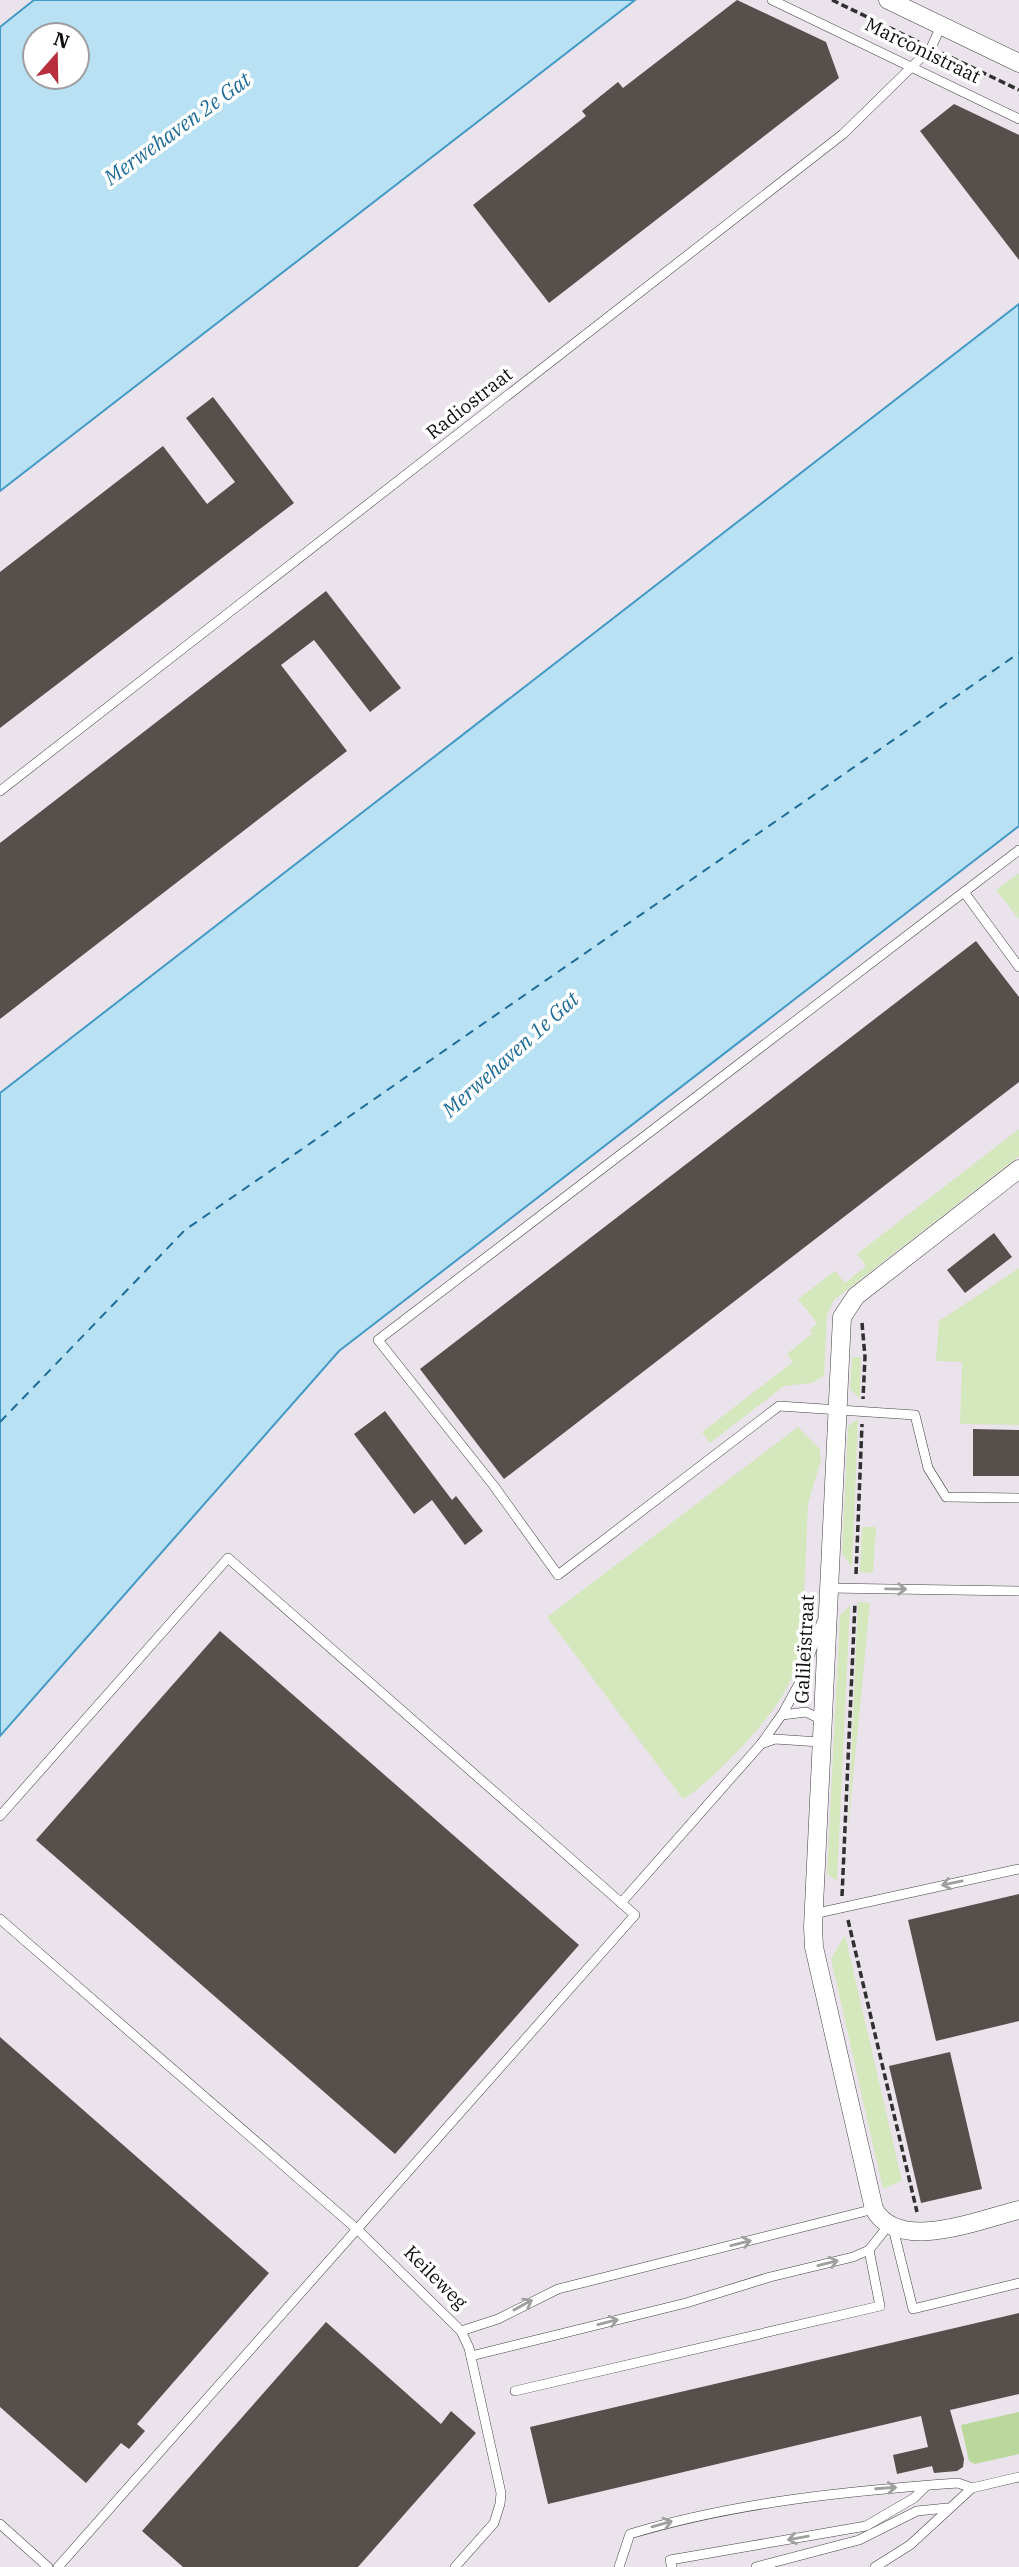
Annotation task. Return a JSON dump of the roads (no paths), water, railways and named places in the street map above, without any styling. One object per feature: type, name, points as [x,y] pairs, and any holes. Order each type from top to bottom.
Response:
[{"type":"street","name":"Marconistraat","points":[[888,0],[1019,63]]},
{"type":"street","name":"Galileïstraat","points":[[874,2209],[814,1947],[820,1742],[842,1317],[859,1293],[1019,1169]]},
{"type":"street","points":[[874,2209],[891,2227],[922,2233],[1019,2210]]},
{"type":"lane","name":"Marconistraat","points":[[772,0],[1019,119]]},
{"type":"lane","name":"Radiostraat","points":[[0,791],[843,134],[931,48],[941,26]]},
{"type":"lane","points":[[1019,850],[378,1340],[494,1486],[558,1575],[779,1406],[915,1415],[928,1468],[946,1497],[1019,1498]]},
{"type":"lane","points":[[964,892],[1019,967]]},
{"type":"lane","points":[[0,1816],[229,1558],[635,1915],[359,2231],[58,2567]]},
{"type":"lane","points":[[828,1588],[1019,1591]]},
{"type":"lane","points":[[621,1903],[761,1744],[782,1715],[800,1682],[827,1609]]},
{"type":"lane","points":[[782,1715],[806,1712],[822,1720]]},
{"type":"lane","points":[[761,1744],[775,1739],[820,1742]]},
{"type":"lane","points":[[813,1914],[1019,1869]]},
{"type":"lane","name":"Keileweg","points":[[0,1919],[359,2231],[461,2331],[498,2319],[558,2288],[874,2209]]},
{"type":"lane","points":[[471,2356],[686,2303],[770,2277],[853,2257],[869,2250],[891,2227]]},
{"type":"lane","points":[[891,2227],[913,2309],[1019,2283]]},
{"type":"lane","points":[[515,2391],[880,2306],[869,2250]]},
{"type":"lane","points":[[456,2567],[494,2524],[501,2493],[471,2356],[461,2331]]},
{"type":"lane","points":[[875,2567],[910,2545],[947,2508],[972,2488],[1019,2477]]},
{"type":"lane","points":[[619,2567],[630,2534],[671,2522],[833,2492],[958,2483],[972,2488]]},
{"type":"lane","points":[[672,2567],[670,2560],[866,2526],[914,2498],[926,2486]]},
{"type":"lane","points":[[756,2567],[859,2540],[916,2511],[947,2508]]},
{"type":"lane","points":[[0,2524],[48,2567]]},
{"type":"water","name":"Merwehaven 2e Gat","points":[[34,0],[635,0],[0,491],[0,27]]},
{"type":"water","name":"Merwehaven 1e Gat","points":[[1019,304],[1019,826],[339,1351],[0,1736],[0,1093]]}]
